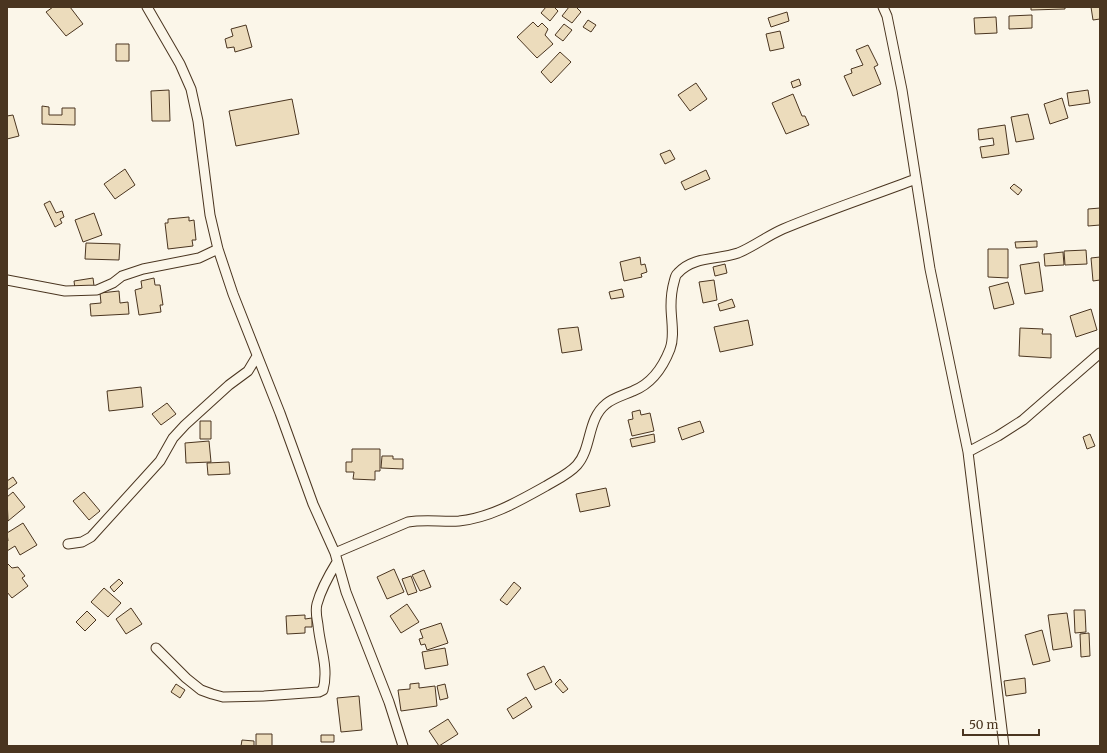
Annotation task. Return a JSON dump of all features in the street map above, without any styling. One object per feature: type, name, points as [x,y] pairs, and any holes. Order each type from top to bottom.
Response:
[{"type":"street","points":[[147,7],[180,64],[191,89],[198,121],[210,215],[218,249],[233,294],[313,504],[336,557],[346,592],[389,702],[403,746]]},
{"type":"street","points":[[883,7],[887,16],[902,90],[930,269],[968,452],[1004,746]]},
{"type":"street","points":[[156,648],[186,678],[201,690],[223,697],[319,692],[323,690],[325,668],[316,615],[317,604],[336,557],[408,522],[420,520],[460,521],[486,515],[524,499],[561,477],[576,466],[583,456],[589,434],[596,417],[605,405],[643,386],[651,380],[666,358],[671,347],[672,339],[671,305],[673,287],[676,274],[686,265],[702,260],[738,253],[780,230],[916,179]]},
{"type":"street","points":[[7,280],[65,291],[97,290],[112,283],[122,276],[143,269],[199,258],[218,249]]},
{"type":"street","points":[[968,452],[998,436],[1023,420],[1100,353]]},
{"type":"street","points":[[68,544],[82,542],[91,537],[160,461],[173,438],[228,385],[248,371],[257,356]]},
{"type":"street","points":[[248,371],[263,371]]},
{"type":"building","points":[[53,7],[70,7],[83,24],[66,36],[46,12]]},
{"type":"building","points":[[546,7],[554,7],[558,11],[550,21],[541,13]]},
{"type":"building","points":[[569,7],[576,7],[581,12],[572,23],[562,16]]},
{"type":"building","points":[[1031,7],[1065,7],[1065,9],[1031,10]]},
{"type":"building","points":[[1091,7],[1100,7],[1100,19],[1093,20]]},
{"type":"building","points":[[787,12],[789,21],[771,27],[768,18]]},
{"type":"building","points":[[1032,15],[1032,28],[1009,29],[1009,16]]},
{"type":"building","points":[[996,17],[997,33],[975,34],[974,18]]},
{"type":"building","points":[[588,20],[596,25],[591,32],[583,27]]},
{"type":"building","points":[[533,22],[538,27],[542,23],[548,29],[545,35],[553,44],[537,58],[517,37]]},
{"type":"building","points":[[564,24],[572,30],[563,41],[555,35]]},
{"type":"building","points":[[246,25],[252,47],[235,52],[234,47],[227,48],[225,39],[233,36],[231,29]]},
{"type":"building","points":[[780,31],[784,48],[770,51],[766,34]]},
{"type":"building","points":[[116,44],[129,44],[129,61],[116,61]]},
{"type":"building","points":[[868,45],[878,65],[874,67],[881,84],[853,96],[844,76],[852,73],[851,69],[863,65],[856,50]]},
{"type":"building","points":[[560,52],[571,62],[551,83],[541,72]]},
{"type":"building","points":[[799,79],[801,85],[793,88],[791,82]]},
{"type":"building","points":[[696,83],[707,99],[690,111],[678,95]]},
{"type":"building","points":[[169,90],[170,121],[152,121],[151,91]]},
{"type":"building","points":[[1088,90],[1090,103],[1069,106],[1067,93]]},
{"type":"building","points":[[793,94],[802,116],[805,116],[809,125],[786,134],[772,103]]},
{"type":"building","points":[[1062,98],[1068,118],[1050,124],[1044,104]]},
{"type":"building","points":[[292,99],[299,134],[236,146],[229,111]]},
{"type":"building","points":[[42,106],[49,107],[49,115],[62,115],[62,108],[75,108],[75,125],[42,124]]},
{"type":"building","points":[[1028,114],[1034,139],[1016,142],[1011,117]]},
{"type":"building","points":[[13,115],[19,136],[7,139],[7,116]]},
{"type":"building","points":[[1005,125],[1009,154],[982,158],[980,147],[994,145],[993,138],[979,140],[978,129]]},
{"type":"building","points":[[670,150],[675,159],[665,164],[660,154]]},
{"type":"building","points":[[125,169],[135,185],[115,199],[104,184]]},
{"type":"building","points":[[706,170],[710,179],[685,190],[681,182]]},
{"type":"building","points":[[1014,184],[1022,190],[1018,195],[1010,188]]},
{"type":"building","points":[[50,201],[56,213],[62,211],[64,217],[60,219],[62,223],[55,227],[44,204]]},
{"type":"building","points":[[1100,208],[1100,225],[1088,226],[1088,209]]},
{"type":"building","points":[[94,213],[102,235],[83,242],[75,220]]},
{"type":"building","points":[[189,217],[189,221],[194,220],[196,240],[192,240],[193,246],[168,249],[165,223],[168,223],[168,219]]},
{"type":"building","points":[[1037,241],[1037,247],[1016,248],[1015,242]]},
{"type":"building","points":[[86,243],[120,244],[119,260],[85,259]]},
{"type":"building","points":[[988,249],[1008,249],[1008,278],[988,277]]},
{"type":"building","points":[[1086,250],[1087,264],[1065,265],[1064,251]]},
{"type":"building","points":[[1063,252],[1064,265],[1045,266],[1044,254]]},
{"type":"building","points":[[640,257],[641,265],[645,264],[647,272],[641,274],[642,277],[624,281],[620,262]]},
{"type":"building","points":[[1100,257],[1100,280],[1093,281],[1091,258]]},
{"type":"building","points":[[1039,262],[1043,291],[1025,294],[1020,265]]},
{"type":"building","points":[[725,264],[727,273],[715,276],[713,267]]},
{"type":"building","points":[[93,278],[94,286],[75,289],[74,281]]},
{"type":"building","points":[[154,278],[155,285],[160,285],[163,305],[160,305],[161,312],[139,315],[135,290],[142,288],[141,281]]},
{"type":"building","points":[[714,280],[717,300],[703,303],[699,282]]},
{"type":"building","points":[[1008,282],[1014,304],[994,309],[989,287]]},
{"type":"building","points":[[622,289],[624,297],[611,299],[609,292]]},
{"type":"building","points":[[119,291],[120,303],[128,302],[129,314],[91,316],[90,304],[101,303],[100,293]]},
{"type":"building","points":[[732,299],[735,307],[720,311],[718,304]]},
{"type":"building","points":[[1091,309],[1097,330],[1076,337],[1070,316]]},
{"type":"building","points":[[748,320],[753,345],[720,352],[714,327]]},
{"type":"building","points":[[578,327],[582,350],[562,353],[558,329]]},
{"type":"building","points":[[1020,328],[1043,329],[1042,334],[1051,334],[1051,358],[1019,356]]},
{"type":"building","points":[[141,387],[143,407],[109,411],[107,391]]},
{"type":"building","points":[[167,403],[176,414],[161,425],[152,414]]},
{"type":"building","points":[[640,410],[641,415],[650,413],[654,431],[632,436],[628,420],[633,419],[632,412]]},
{"type":"building","points":[[200,421],[211,421],[211,439],[200,439]]},
{"type":"building","points":[[700,421],[704,432],[682,440],[678,428]]},
{"type":"building","points":[[654,434],[655,442],[632,447],[630,439]]},
{"type":"building","points":[[1090,434],[1095,446],[1087,449],[1083,437]]},
{"type":"building","points":[[209,441],[211,462],[186,463],[185,443]]},
{"type":"building","points":[[352,449],[380,449],[380,471],[375,471],[375,480],[353,479],[354,472],[346,472],[346,462],[352,462]]},
{"type":"building","points":[[382,456],[393,456],[393,459],[403,459],[403,469],[381,468]]},
{"type":"building","points":[[229,462],[230,474],[208,475],[207,463]]},
{"type":"building","points":[[13,477],[17,483],[7,490],[7,481]]},
{"type":"building","points":[[606,488],[610,506],[580,512],[576,494]]},
{"type":"building","points":[[13,492],[25,507],[8,521],[7,497]]},
{"type":"building","points":[[84,492],[100,511],[89,520],[73,501]]},
{"type":"building","points":[[23,523],[37,545],[20,555],[15,546],[7,551],[7,533]]},
{"type":"building","points":[[7,563],[12,568],[18,567],[25,576],[22,578],[28,586],[12,598],[7,592]]},
{"type":"building","points":[[394,569],[404,592],[387,599],[377,577]]},
{"type":"building","points":[[424,570],[431,587],[420,591],[412,575]]},
{"type":"building","points":[[411,576],[417,592],[408,595],[402,579]]},
{"type":"building","points":[[119,579],[123,583],[114,592],[110,587]]},
{"type":"building","points":[[514,582],[521,588],[507,605],[500,600]]},
{"type":"building","points":[[104,588],[121,603],[108,617],[91,602]]},
{"type":"building","points":[[407,604],[419,622],[401,633],[390,616]]},
{"type":"building","points":[[131,608],[142,624],[126,634],[116,619]]},
{"type":"building","points":[[1074,610],[1085,610],[1086,632],[1075,633]]},
{"type":"building","points":[[87,611],[96,620],[85,631],[76,622]]},
{"type":"building","points":[[1067,613],[1072,647],[1053,650],[1048,615]]},
{"type":"building","points":[[305,615],[305,619],[312,618],[312,627],[305,627],[305,633],[287,634],[286,616]]},
{"type":"building","points":[[441,623],[448,643],[427,650],[425,644],[421,645],[419,639],[423,638],[420,630]]},
{"type":"building","points":[[1042,630],[1050,661],[1033,665],[1025,635]]},
{"type":"building","points":[[1089,633],[1090,656],[1081,657],[1080,634]]},
{"type":"building","points":[[445,648],[448,665],[425,669],[422,652]]},
{"type":"building","points":[[544,666],[552,682],[535,690],[527,674]]},
{"type":"building","points":[[1025,678],[1026,693],[1006,696],[1004,681]]},
{"type":"building","points":[[560,679],[568,689],[563,693],[555,684]]},
{"type":"building","points":[[419,683],[419,688],[435,686],[437,706],[401,711],[398,690],[410,689],[410,684]]},
{"type":"building","points":[[176,684],[185,690],[180,698],[171,692]]},
{"type":"building","points":[[445,684],[448,698],[440,700],[437,686]]},
{"type":"building","points":[[359,696],[362,730],[341,732],[337,698]]},
{"type":"building","points":[[526,697],[532,707],[513,719],[507,709]]},
{"type":"building","points":[[448,719],[458,734],[439,746],[429,731]]},
{"type":"building","points":[[256,734],[272,734],[272,746],[256,746]]},
{"type":"building","points":[[321,735],[334,735],[334,742],[321,742]]},
{"type":"building","points":[[242,740],[254,741],[254,746],[241,746]]}]
